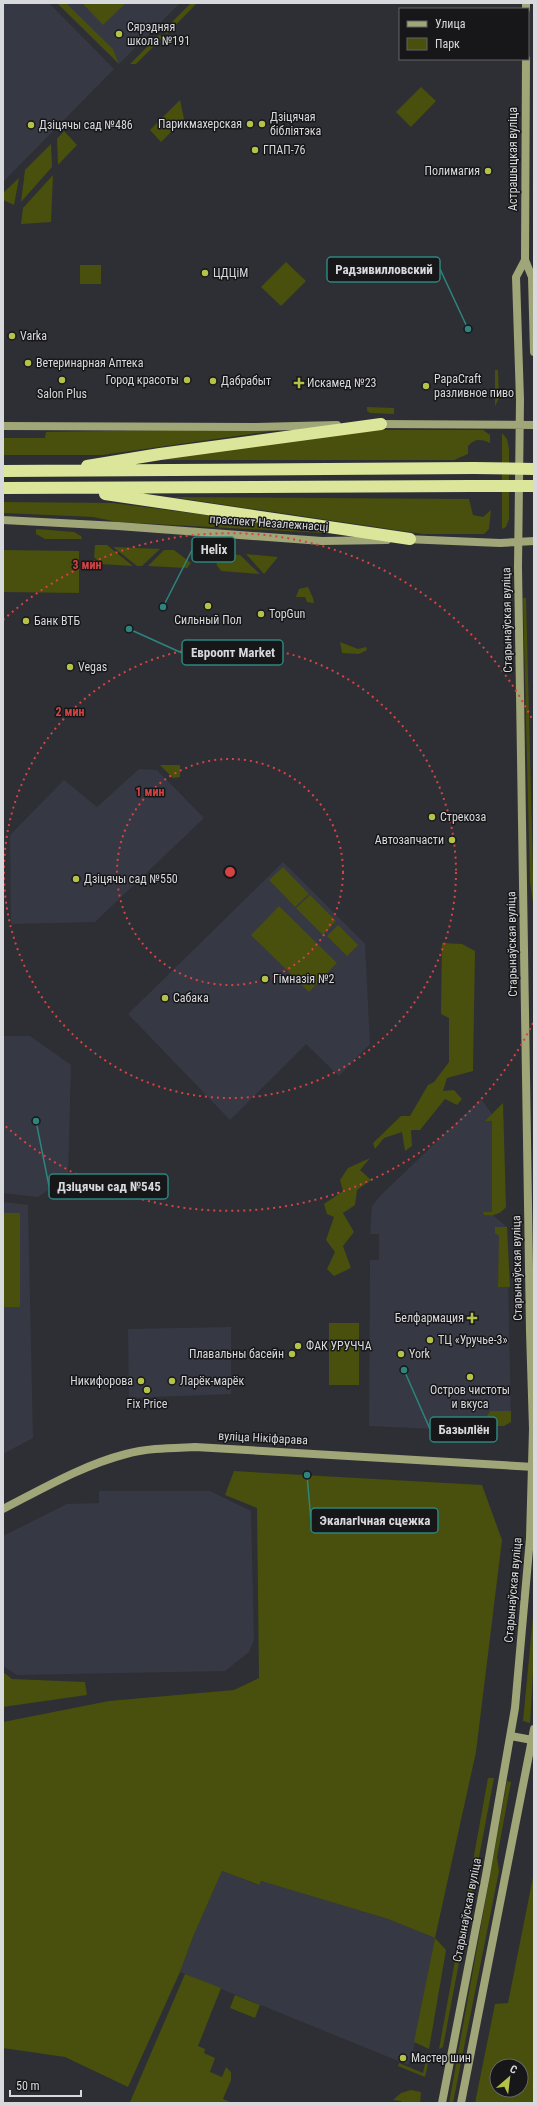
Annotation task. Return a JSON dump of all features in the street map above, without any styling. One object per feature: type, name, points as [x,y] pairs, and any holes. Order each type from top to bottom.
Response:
[{"type":"highway","points":[[58,472],[131,458],[381,424]]},
{"type":"highway","points":[[3,471],[58,472],[534,468]]},
{"type":"highway","points":[[3,488],[534,486]]},
{"type":"highway","points":[[56,487],[171,502],[410,539]]},
{"type":"main road","name":"Астрашыцкая вуліца","points":[[526,60],[525,260],[532,277],[534,352]]},
{"type":"main road","name":"Астрашыцкая вуліца","points":[[520,425],[516,277],[525,260]]},
{"type":"main road","points":[[3,426],[256,427],[381,424],[534,425]]},
{"type":"main road","name":"Старынаўская вуліца","points":[[442,2103],[511,1736],[530,1538],[533,1467],[533,1417],[530,1331],[518,542],[520,425]]},
{"type":"main road","name":"праспект Незалежнасці","points":[[3,520],[118,526],[322,541],[410,539],[518,542],[534,541]]},
{"type":"main road","points":[[525,1015],[534,1011]]},
{"type":"main road","points":[[525,1015],[534,1019]]},
{"type":"main road","name":"вуліца Нікіфарава","points":[[3,1509],[48,1486],[111,1459],[126,1454],[157,1449],[203,1447],[533,1467]]},
{"type":"main road","points":[[461,2103],[534,1729]]},
{"type":"main road","points":[[511,1736],[532,1740]]},
{"type":"shaded area","name":"Дзіцячы сад №486","points":[[3,3],[49,3],[114,69],[3,182]]},
{"type":"shaded area","name":"Сярэдняя школа №191","points":[[57,3],[180,3],[119,64]]},
{"type":"shaded area","name":"Дзіцячы сад №550","points":[[139,769],[157,770],[204,818],[95,922],[11,924],[10,835],[64,780],[97,807]]},
{"type":"shaded area","name":"Гімназія №2","points":[[283,862],[365,944],[370,1044],[339,1076],[306,1044],[230,1120],[128,1014]]},
{"type":"shaded area","points":[[3,1036],[30,1036],[71,1065],[68,1177],[38,1197],[3,1193]]},
{"type":"shaded area","points":[[481,1099],[492,1114],[492,1212],[494,1216],[507,1227],[511,1422],[504,1426],[458,1425],[455,1430],[369,1426],[370,1260],[379,1260],[379,1234],[370,1234],[372,1206],[382,1194]]},
{"type":"shaded area","points":[[3,1202],[28,1205],[33,1438],[3,1454]]},
{"type":"shaded area","points":[[231,1327],[231,1394],[129,1398],[128,1329]]},
{"type":"shaded area","points":[[99,1491],[210,1491],[251,1511],[254,1640],[249,1652],[225,1671],[17,1675],[3,1666],[3,1536],[67,1504],[99,1503]]},
{"type":"shaded area","points":[[222,1871],[258,1885],[261,1881],[388,1919],[435,1938],[413,2052],[408,2065],[180,1972],[193,1937]]},
{"type":"green space","points":[[57,3],[66,3],[113,49],[119,64]]},
{"type":"green space","points":[[82,3],[126,3],[103,25]]},
{"type":"green space","points":[[191,3],[197,3],[167,34],[164,30]]},
{"type":"green space","points":[[159,35],[163,37],[136,64],[130,64]]},
{"type":"green space","points":[[421,87],[436,101],[411,127],[396,112]]},
{"type":"green space","points":[[180,100],[184,119],[161,142],[150,130]]},
{"type":"green space","points":[[64,131],[77,145],[58,165],[57,139]]},
{"type":"green space","points":[[51,144],[52,167],[21,202],[25,170]]},
{"type":"green space","points":[[53,175],[51,222],[21,224],[23,208]]},
{"type":"green space","points":[[19,178],[14,205],[3,200],[3,193]]},
{"type":"green space","points":[[286,262],[306,281],[281,306],[261,287]]},
{"type":"green space","points":[[80,265],[101,265],[101,284],[80,284]]},
{"type":"green space","points":[[495,370],[498,370],[499,398],[495,406]]},
{"type":"green space","points":[[367,407],[394,408],[394,414],[370,413],[367,411]]},
{"type":"green space","points":[[293,428],[102,455],[3,455],[3,438],[45,438],[46,432]]},
{"type":"green space","points":[[371,430],[483,430],[490,435],[490,443],[476,440],[468,446],[468,454],[454,460],[145,460]]},
{"type":"green space","points":[[502,433],[507,439],[509,449],[509,519],[506,527],[502,529]]},
{"type":"green space","points":[[172,497],[469,499],[473,515],[483,517],[491,510],[489,529],[484,534],[423,534]]},
{"type":"green space","points":[[3,502],[113,503],[361,535],[118,522],[93,517],[3,513]]},
{"type":"green space","points":[[36,529],[74,532],[81,536],[82,539],[45,539],[36,534]]},
{"type":"green space","points":[[95,545],[107,545],[133,566],[101,564],[94,557]]},
{"type":"green space","points":[[113,547],[160,549],[142,566],[137,566]]},
{"type":"green space","points":[[3,550],[79,551],[79,593],[3,592]]},
{"type":"green space","points":[[164,550],[174,550],[191,563],[187,568],[148,566]]},
{"type":"green space","points":[[228,554],[240,555],[260,574],[221,571],[216,564]]},
{"type":"green space","points":[[246,554],[278,557],[264,574]]},
{"type":"green space","points":[[308,587],[314,603],[307,602],[305,597],[296,597],[299,589]]},
{"type":"green space","points":[[523,598],[526,598],[534,911],[530,881]]},
{"type":"green space","points":[[340,642],[358,649],[366,647],[367,650],[359,654],[342,653]]},
{"type":"green space","points":[[160,765],[180,765],[180,777],[173,778]]},
{"type":"green space","points":[[283,867],[309,894],[295,907],[269,880]]},
{"type":"green space","points":[[310,895],[336,921],[323,935],[296,908]]},
{"type":"green space","points":[[279,906],[337,963],[309,992],[251,935]]},
{"type":"green space","points":[[338,925],[358,945],[347,956],[327,936]]},
{"type":"green space","points":[[442,943],[462,944],[475,951],[473,1071],[447,1078],[443,1091],[454,1090],[462,1099],[457,1105],[445,1099],[420,1130],[411,1130],[412,1146],[405,1151],[402,1132],[384,1138],[375,1149],[373,1143],[401,1116],[410,1116],[428,1085],[434,1082],[449,1062],[449,1018],[441,1014]]},
{"type":"green space","points":[[503,1103],[506,1207],[501,1212],[496,1214],[484,1215],[483,1212],[492,1212],[492,1121],[485,1121]]},
{"type":"green space","points":[[370,1158],[360,1170],[371,1180],[357,1190],[355,1205],[343,1213],[354,1232],[343,1246],[351,1268],[334,1276],[327,1269],[335,1252],[326,1240],[334,1217],[327,1214],[324,1204],[343,1191],[340,1180],[348,1168]]},
{"type":"green space","points":[[3,1213],[20,1213],[20,1307],[3,1307]]},
{"type":"green space","points":[[495,1227],[507,1227],[510,1287],[498,1287],[499,1236],[495,1233]]},
{"type":"green space","points":[[329,1323],[359,1323],[359,1385],[329,1385]]},
{"type":"green space","points":[[490,1411],[511,1411],[511,1422],[504,1426],[487,1426],[487,1416]]},
{"type":"green space","points":[[234,1471],[482,1485],[502,1540],[476,1752],[435,1938],[388,1919],[261,1881],[259,1885],[222,1871],[193,1937],[180,1972],[128,2087],[65,2057],[3,2048],[3,1722],[109,1701],[234,1690],[259,1678],[257,1508],[225,1495]]},
{"type":"green space","points":[[534,1544],[534,1655],[530,1723],[523,1721],[533,1617]]},
{"type":"green space","points":[[3,1672],[12,1679],[85,1682],[87,1695],[3,1707]]},
{"type":"green space","points":[[488,1778],[494,1778],[443,2047],[439,2049]]},
{"type":"green space","points":[[507,1781],[511,1782],[497,1857],[499,1871],[453,2103],[449,2103]]},
{"type":"green space","points":[[534,1872],[534,2103],[475,2103],[495,2004],[508,2003]]},
{"type":"green space","points":[[435,1938],[446,1950],[429,2049],[414,2042]]},
{"type":"green space","points":[[185,1974],[221,1988],[198,2046],[205,2049],[204,2053],[215,2058],[210,2072],[222,2077],[226,2067],[231,2072],[231,2080],[223,2099],[232,2103],[130,2102]]},
{"type":"green space","points":[[235,1995],[260,2005],[255,2018],[230,2008]]},
{"type":"green space","points":[[426,2059],[429,2060],[425,2077],[398,2066],[399,2063],[423,2073]]},
{"type":"green space","points":[[411,2090],[421,2092],[420,2103],[401,2103],[401,2101],[393,2100],[401,2093]]},
{"type":"place","name":"Сярэдняя школа №191","points":[[119,34]]},
{"type":"place","name":"Парикмахерская","points":[[250,124]]},
{"type":"place","name":"Дзіцячая бібліятэка","points":[[262,124]]},
{"type":"place","name":"Дзіцячы сад №486","points":[[31,125]]},
{"type":"place","name":"ГПАП-76","points":[[255,150]]},
{"type":"place","name":"Полимагия","points":[[488,171]]},
{"type":"place","name":"ЦДЦіМ","points":[[205,273]]},
{"type":"place","name":"Радзивилловский","points":[[468,329]]},
{"type":"place","name":"Varka","points":[[12,336]]},
{"type":"place","name":"Ветеринарная Аптека","points":[[28,363]]},
{"type":"place","name":"Salon Plus","points":[[62,380]]},
{"type":"place","name":"Город красоты","points":[[187,380]]},
{"type":"place","name":"Дабрабыт","points":[[213,381]]},
{"type":"place","name":"Искамед №23","points":[[299,383]]},
{"type":"place","name":"PapaCraft разливное пиво","points":[[426,386]]},
{"type":"place","name":"Сильный Пол","points":[[208,606]]},
{"type":"place","name":"Helix","points":[[163,607]]},
{"type":"place","name":"TopGun","points":[[261,614]]},
{"type":"place","name":"Банк ВТБ","points":[[26,621]]},
{"type":"place","name":"Евроопт Market","points":[[129,629]]},
{"type":"place","name":"Vegas","points":[[70,667]]},
{"type":"place","name":"Стрекоза","points":[[432,817]]},
{"type":"place","name":"Автозапчасти","points":[[452,840]]},
{"type":"place","name":"Дзіцячы сад №550","points":[[76,879]]},
{"type":"place","name":"Гімназія №2","points":[[265,979]]},
{"type":"place","name":"Сабака","points":[[165,998]]},
{"type":"place","name":"Дзіцячы сад №545","points":[[36,1121]]},
{"type":"place","name":"Белфармация","points":[[472,1318]]},
{"type":"place","name":"ТЦ «Уручье-3»","points":[[430,1340]]},
{"type":"place","name":"ФАК УРУЧЧА","points":[[298,1346]]},
{"type":"place","name":"Плавальны басейн","points":[[292,1354]]},
{"type":"place","name":"York","points":[[401,1354]]},
{"type":"place","name":"Базыліён","points":[[404,1370]]},
{"type":"place","name":"Остров чистоты и вкуса","points":[[470,1377]]},
{"type":"place","name":"Никифорова","points":[[141,1381]]},
{"type":"place","name":"Ларёк-марёк","points":[[172,1381]]},
{"type":"place","name":"Fix Price","points":[[147,1390]]},
{"type":"place","name":"Экалагічная сцежка","points":[[307,1475]]},
{"type":"place","name":"Мастер шин","points":[[403,2058]]}]
